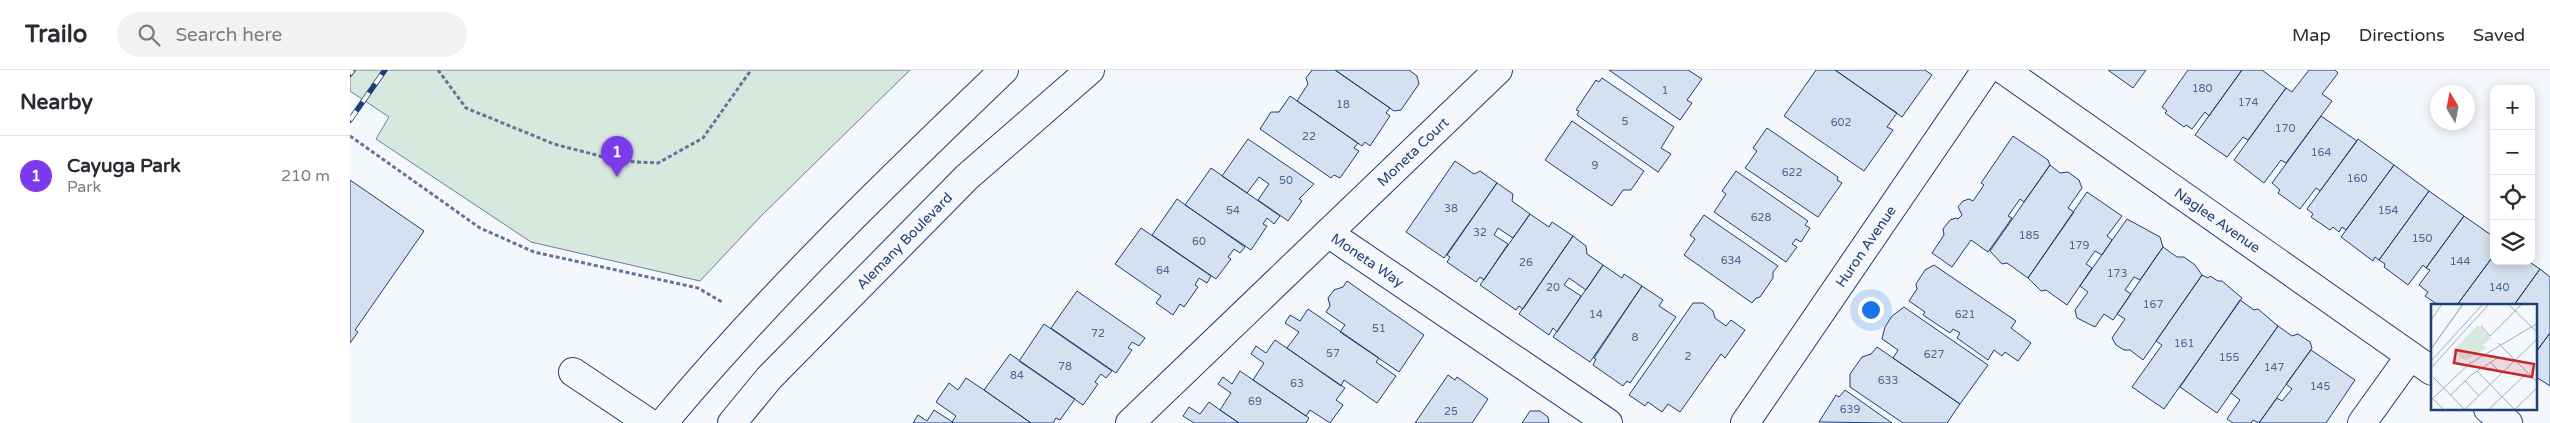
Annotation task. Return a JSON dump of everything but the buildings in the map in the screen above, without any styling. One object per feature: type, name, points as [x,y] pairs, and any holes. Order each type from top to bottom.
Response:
[{"type":"street","points":[[663,423],[752,320],[851,217],[1004,70]]},
{"type":"street","name":"Alemany Boulevard","points":[[732,423],[769,378],[967,177],[1090,70]]},
{"type":"street","name":"Moneta Court","points":[[1328,233],[1498,70]]},
{"type":"street","name":"Huron Avenue","points":[[1745,423],[1986,70]]},
{"type":"street","name":"Naglee Avenue","points":[[2004,70],[2431,370]]},
{"type":"street","name":"Moneta Way","points":[[1130,423],[1328,233],[1608,423]]},
{"type":"street","points":[[2362,423],[2410,356]]},
{"type":"street","points":[[573,372],[649,423]]},
{"type":"street","points":[[2489,410],[2508,423]]},
{"type":"path","points":[[438,70],[466,108],[554,144],[620,161],[658,163],[703,138],[751,70]]},
{"type":"path","points":[[350,136],[480,228],[534,252],[698,288],[752,320]]},
{"type":"shaded area","points":[[350,70],[910,70],[761,216],[700,281],[531,242],[376,139],[389,117],[350,91]]},
{"type":"railway","points":[[350,74],[353,70]]},
{"type":"railway","points":[[350,120],[385,70]]},
{"type":"place","name":"Cayuga Park","points":[[617,177]]}]
